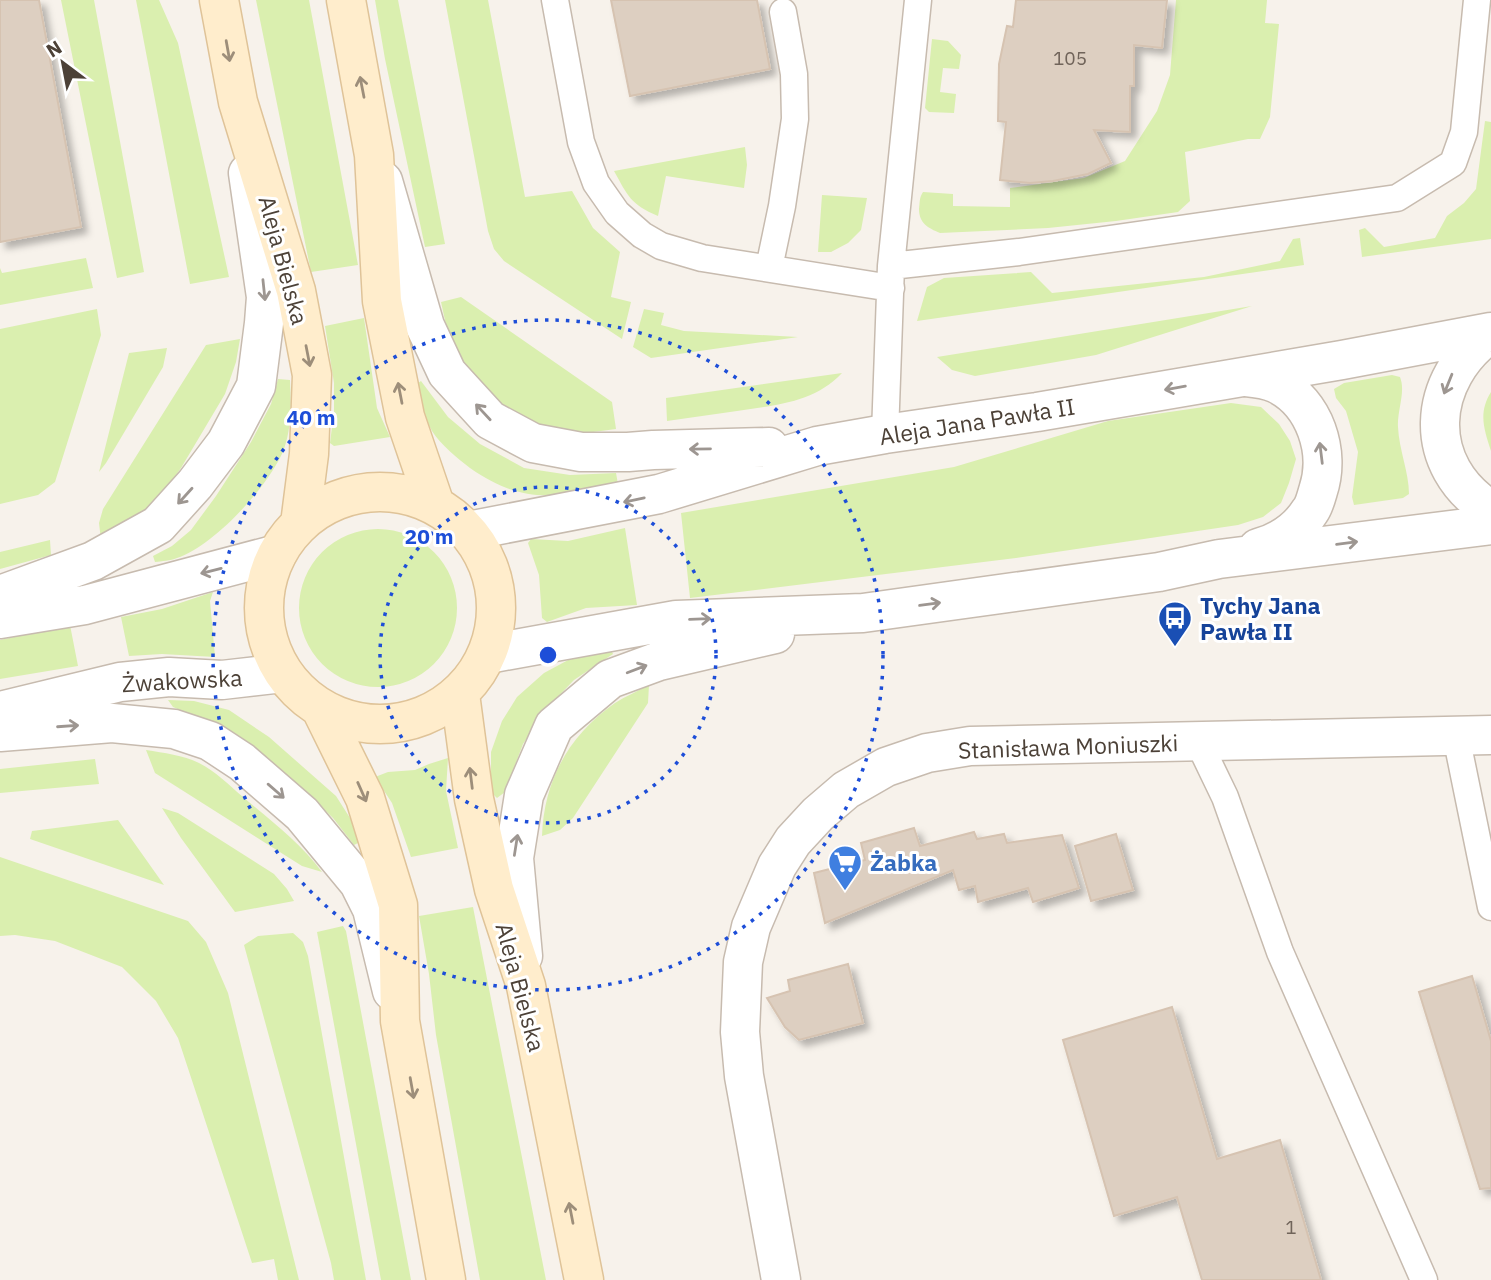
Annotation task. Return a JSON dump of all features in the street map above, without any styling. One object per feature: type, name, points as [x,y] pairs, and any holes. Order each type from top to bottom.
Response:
[{"type":"main road","name":"Aleja Bielska","points":[[219,0],[237,102],[296,291],[312,375],[309,454],[288,539]]},
{"type":"main road","points":[[346,0],[374,155],[382,301],[405,417],[435,505]]},
{"type":"main road","points":[[365,493],[401,493],[435,505],[468,531],[486,558],[496,590],[496,622],[488,654],[476,676],[460,694],[429,714],[393,724],[356,722],[321,709],[300,694],[283,673],[270,645],[264,615],[267,584],[288,539],[330,503],[365,493]]},
{"type":"main road","name":"Aleja Bielska","points":[[460,694],[474,799],[494,889],[526,986],[584,1280]]},
{"type":"main road","points":[[321,709],[365,798],[398,905],[400,1021],[446,1280]]},
{"type":"street","points":[[0,595],[93,561],[158,525],[195,484],[226,443],[256,386],[266,297],[237,102]]},
{"type":"street","points":[[374,155],[425,326],[447,373],[490,420],[533,443],[581,452],[817,446]]},
{"type":"street","points":[[1491,332],[1469,351],[1453,373],[1443,398],[1440,424],[1444,451],[1456,477],[1474,498],[1491,510]]},
{"type":"street","name":"Aleja Jana Pawła II","points":[[468,531],[659,494],[817,446],[1037,412],[1491,332]]},
{"type":"street","points":[[526,986],[514,858],[524,795],[554,726],[610,679],[659,660],[863,613],[1159,572],[1219,559],[1281,540],[1312,510],[1321,484],[1323,458],[1317,430],[1306,407],[1293,395],[1279,385],[1242,376]]},
{"type":"street","points":[[1219,559],[1491,525]]},
{"type":"street","points":[[0,619],[102,601],[288,539]]},
{"type":"street","points":[[488,654],[676,620],[863,613]]},
{"type":"street","name":"Żwakowska","points":[[0,711],[120,682],[169,677],[222,680],[283,673]]},
{"type":"street","points":[[0,732],[112,723],[174,729],[210,741],[242,762],[302,814],[359,883],[372,909],[400,1021]]},
{"type":"street","name":"Stanisława Moniuszki","points":[[781,1280],[744,1076],[740,1032],[743,962],[751,927],[777,866],[793,841],[818,814],[846,790],[886,767],[927,753],[970,746],[1474,736]]},
{"type":"lane","points":[[555,0],[581,142],[596,183],[617,213],[642,235],[661,246],[702,258],[769,268],[891,277],[1019,252],[1397,198],[1453,163],[1464,132],[1477,0]]},
{"type":"lane","points":[[885,435],[891,277],[918,0]]},
{"type":"lane","points":[[769,268],[782,206],[795,119],[794,74],[783,12]]},
{"type":"lane","points":[[1474,736],[1491,907]]},
{"type":"lane","points":[[1198,741],[1225,797],[1280,952],[1424,1280]]},
{"type":"green space","points":[[61,0],[94,0],[144,272],[117,278]]},
{"type":"green space","points":[[136,0],[159,0],[178,43],[229,277],[190,284]]},
{"type":"green space","points":[[256,0],[309,0],[358,265],[311,272]]},
{"type":"green space","points":[[375,0],[398,0],[445,244],[425,247]]},
{"type":"green space","points":[[445,0],[488,0],[525,197],[572,191],[593,228],[620,252],[611,297],[631,302],[622,339],[504,261],[494,249],[488,231]]},
{"type":"green space","points":[[1176,0],[1267,0],[1265,23],[1279,24],[1270,117],[1260,139],[1185,152],[1190,201],[1178,212],[1048,228],[940,233],[925,224],[919,209],[923,192],[953,194],[953,206],[1010,207],[1010,188],[1084,178],[1125,161],[1157,111],[1170,75]]},
{"type":"green space","points":[[932,39],[948,41],[961,55],[959,69],[943,68],[940,92],[956,94],[954,113],[929,112],[925,108]]},
{"type":"green space","points":[[1485,121],[1491,122],[1491,239],[1362,257],[1359,230],[1365,228],[1384,247],[1435,238],[1447,216],[1476,189]]},
{"type":"green space","points":[[745,147],[747,165],[744,188],[666,176],[658,216],[631,198],[614,171]]},
{"type":"green space","points":[[822,195],[867,198],[861,230],[848,243],[831,252],[818,252]]},
{"type":"green space","points":[[1300,238],[1304,265],[917,321],[927,287],[944,278],[1031,272],[1052,293],[1204,277],[1280,261],[1293,239]]},
{"type":"green space","points":[[86,258],[93,288],[0,305],[0,268],[2,273]]},
{"type":"green space","points":[[461,297],[612,402],[616,429],[586,433],[555,430],[525,420],[501,406],[459,360],[448,334],[441,302]]},
{"type":"green space","points":[[1252,306],[1096,355],[975,376],[952,370],[937,357]]},
{"type":"green space","points":[[97,309],[101,335],[55,482],[38,495],[0,504],[0,329]]},
{"type":"green space","points":[[644,309],[664,313],[661,325],[684,331],[798,337],[651,358],[633,347]]},
{"type":"green space","points":[[364,318],[377,408],[390,437],[334,446],[330,443],[334,383],[325,326]]},
{"type":"green space","points":[[240,339],[236,362],[225,394],[181,468],[157,502],[101,540],[99,523],[103,509],[206,345]]},
{"type":"green space","points":[[167,348],[163,367],[99,472],[129,353]]},
{"type":"green space","points":[[842,373],[819,391],[793,401],[667,421],[666,398]]},
{"type":"green space","points":[[1392,375],[1400,377],[1402,383],[1398,427],[1409,494],[1403,498],[1354,505],[1352,497],[1358,452],[1346,411],[1336,398],[1334,389],[1344,383]]},
{"type":"green space","points":[[278,379],[290,380],[290,423],[284,449],[267,480],[239,512],[207,541],[177,558],[155,562],[153,556],[172,546],[191,530],[216,496],[251,442],[271,404]]},
{"type":"green space","points":[[421,381],[448,417],[480,444],[524,468],[570,475],[616,473],[618,484],[559,495],[542,495],[525,493],[490,480],[455,456],[432,431],[415,385]]},
{"type":"green space","points":[[1491,392],[1491,451],[1483,414]]},
{"type":"green space","points":[[1231,403],[1261,407],[1279,424],[1290,441],[1296,459],[1281,503],[1263,517],[1238,525],[1016,558],[690,598],[681,513],[954,467],[1108,421]]},
{"type":"green space","points":[[625,528],[637,605],[586,608],[547,622],[542,618],[539,575],[528,543],[531,539],[568,541]]},
{"type":"green space","points":[[378,529],[408,535],[434,552],[451,578],[457,608],[451,638],[434,664],[408,681],[378,687],[348,681],[322,664],[305,638],[299,608],[305,578],[322,552],[348,535]]},
{"type":"green space","points":[[50,540],[51,555],[0,569],[0,552]]},
{"type":"green space","points":[[213,592],[210,601],[215,657],[162,654],[129,656],[121,617],[162,609]]},
{"type":"green space","points":[[70,625],[78,666],[0,679],[0,640]]},
{"type":"green space","points":[[610,647],[613,654],[574,680],[548,707],[523,744],[505,792],[497,798],[491,792],[491,752],[502,721],[517,697],[544,673],[570,659]]},
{"type":"green space","points":[[649,685],[648,703],[573,818],[560,830],[542,836],[548,796],[572,744],[584,729],[615,703]]},
{"type":"green space","points":[[168,700],[194,701],[229,710],[269,737],[336,796],[364,840],[354,845],[333,818],[249,744],[222,728],[173,707]]},
{"type":"green space","points":[[146,750],[186,758],[211,770],[285,832],[322,872],[302,866],[155,773]]},
{"type":"green space","points":[[448,758],[446,791],[458,848],[411,857],[392,803],[375,777],[388,772],[415,770]]},
{"type":"green space","points":[[95,759],[99,784],[0,793],[0,769]]},
{"type":"green space","points":[[162,808],[178,813],[274,874],[294,901],[235,912]]},
{"type":"green space","points":[[118,820],[164,885],[30,839],[32,831]]},
{"type":"green space","points":[[0,857],[188,921],[206,942],[228,993],[299,1280],[278,1280],[274,1259],[252,1263],[178,1038],[156,1001],[122,967],[55,941],[15,935],[0,936]]},
{"type":"green space","points":[[473,907],[546,1280],[480,1280],[436,1035],[419,916]]},
{"type":"green space","points":[[343,926],[411,1280],[381,1280],[317,932]]},
{"type":"green space","points":[[293,933],[303,942],[308,956],[366,1280],[334,1280],[244,945],[258,936]]},
{"type":"building","points":[[0,0],[39,0],[81,227],[0,242]]},
{"type":"building","points":[[611,0],[757,0],[770,69],[630,96]]},
{"type":"building","points":[[1016,0],[1167,0],[1162,48],[1134,45],[1134,86],[1130,86],[1130,132],[1094,130],[1111,163],[1088,174],[1053,181],[1030,183],[1000,180],[1006,122],[998,121],[999,64],[1007,26],[1013,27]]},
{"type":"building","points":[[914,828],[920,846],[974,832],[977,839],[1004,834],[1007,843],[1062,835],[1079,888],[1033,902],[1028,888],[978,902],[975,886],[959,890],[953,870],[825,923],[814,873],[865,860],[861,843]]},
{"type":"building","points":[[1116,834],[1133,890],[1091,901],[1075,846]]},
{"type":"building","points":[[848,964],[863,1023],[799,1040],[785,1027],[767,998],[790,991],[788,980]]},
{"type":"building","points":[[1472,976],[1491,1041],[1491,1188],[1480,1189],[1419,992]]},
{"type":"building","points":[[1172,1007],[1217,1159],[1280,1140],[1321,1280],[1202,1280],[1177,1197],[1114,1216],[1063,1040]]},
{"type":"place","name":"Tychy Jana Pawła II","points":[[1175,648]]},
{"type":"place","name":"Żabka","points":[[845,892]]}]
